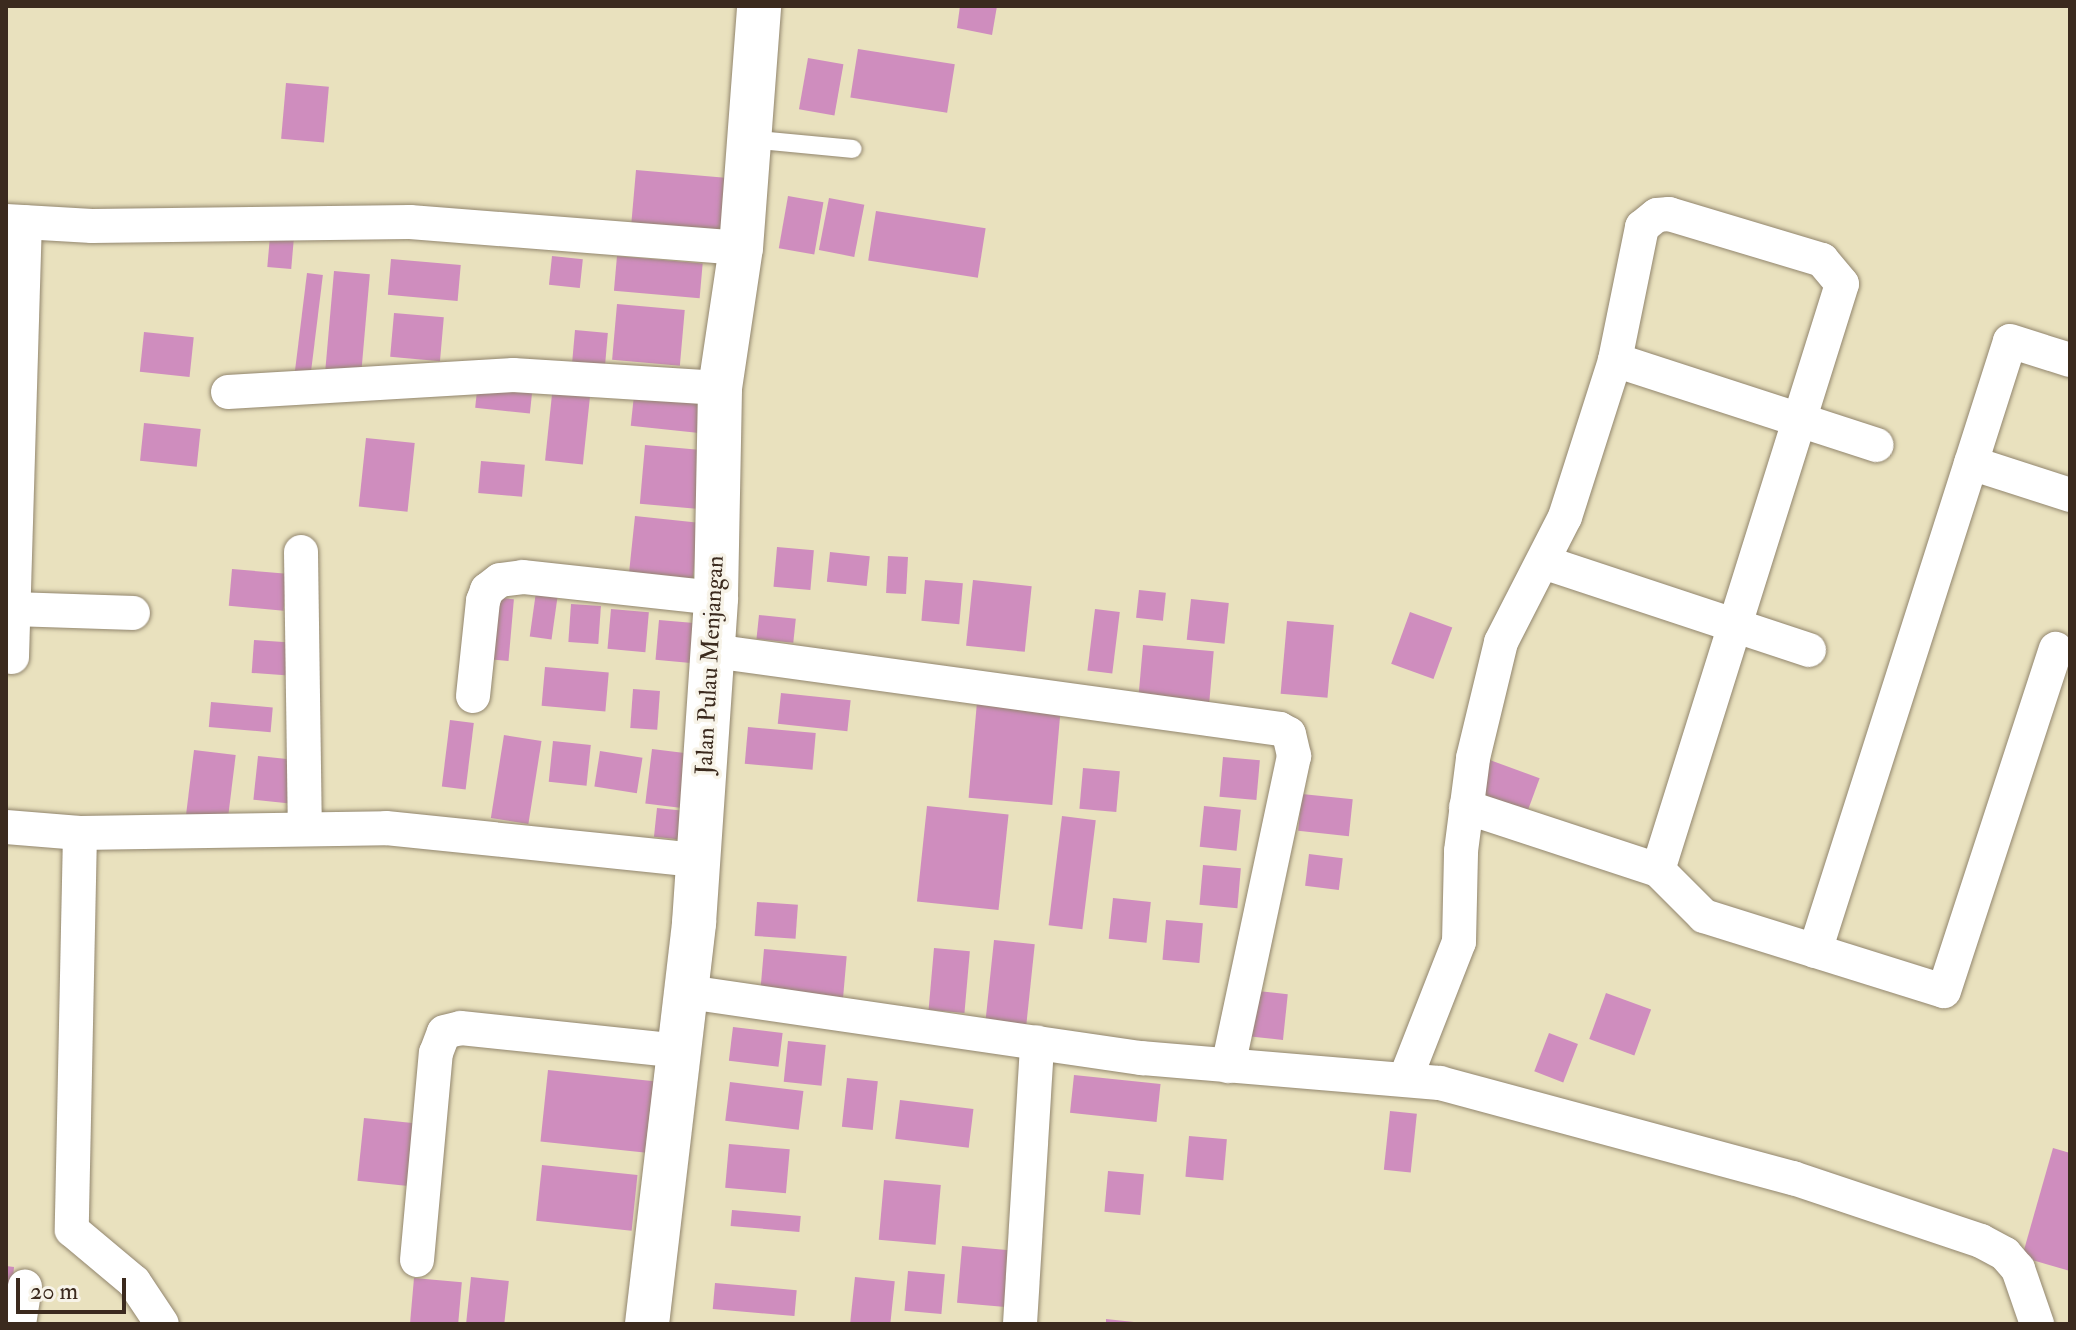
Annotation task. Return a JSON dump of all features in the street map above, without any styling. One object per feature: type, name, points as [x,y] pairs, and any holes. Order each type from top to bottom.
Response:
[{"type":"street","name":"Jalan Pulau Menjangan","points":[[647,1324],[688,992],[716,598],[720,388],[741,248],[759,6]]},
{"type":"street","points":[[1406,1077],[1459,942],[1466,807],[1473,758],[1501,642],[1518,604],[1546,563],[1615,360],[1642,227],[1648,220],[1669,214],[1742,233],[1822,260],[1842,284],[1658,870]]},
{"type":"street","points":[[12,657],[15,222],[92,226],[410,222],[741,248]]},
{"type":"street","points":[[1815,951],[2010,341],[2070,360]]},
{"type":"street","points":[[1615,360],[1802,418],[1877,445]]},
{"type":"street","points":[[228,392],[513,375],[720,388]]},
{"type":"street","points":[[1971,463],[2070,495]]},
{"type":"street","points":[[301,552],[305,829]]},
{"type":"street","points":[[1546,563],[1809,650]]},
{"type":"street","points":[[473,696],[483,601],[487,590],[500,580],[523,577],[716,598]]},
{"type":"street","points":[[14,609],[133,613]]},
{"type":"street","points":[[1466,807],[1658,870],[1704,916],[1944,991],[2056,649]]},
{"type":"street","points":[[713,651],[1280,729],[1289,734],[1294,756],[1228,1066]]},
{"type":"street","points":[[6,827],[80,833],[305,829],[470,834],[698,860]]},
{"type":"street","points":[[80,833],[72,1230],[134,1282],[162,1324]]},
{"type":"street","points":[[688,992],[1037,1043],[1228,1066],[1406,1077],[1627,1130],[1981,1241],[2005,1254],[2018,1269],[2037,1324]]},
{"type":"street","points":[[417,1260],[436,1053],[444,1032],[461,1028],[679,1051]]},
{"type":"street","points":[[1020,1324],[1037,1043]]},
{"type":"street","points":[[19,1324],[25,1286]]},
{"type":"lane","points":[[748,139],[853,149]]},
{"type":"building","points":[[960,6],[997,6],[992,35],[957,28]]},
{"type":"building","points":[[858,49],[955,64],[947,113],[850,97]]},
{"type":"building","points":[[808,58],[843,64],[834,115],[799,109]]},
{"type":"building","points":[[286,83],[329,87],[324,143],[281,139]]},
{"type":"building","points":[[636,170],[731,178],[725,238],[631,230]]},
{"type":"building","points":[[788,196],[823,202],[814,254],[779,248]]},
{"type":"building","points":[[829,198],[864,205],[854,257],[819,250]]},
{"type":"building","points":[[876,211],[986,228],[978,278],[868,260]]},
{"type":"building","points":[[270,236],[294,238],[291,269],[267,267]]},
{"type":"building","points":[[552,256],[583,259],[580,288],[549,285]]},
{"type":"building","points":[[617,256],[703,263],[700,298],[614,291]]},
{"type":"building","points":[[391,259],[461,265],[458,301],[388,295]]},
{"type":"building","points":[[334,271],[370,274],[361,373],[325,370]]},
{"type":"building","points":[[307,273],[323,275],[311,374],[295,372]]},
{"type":"building","points":[[617,304],[685,310],[680,366],[612,360]]},
{"type":"building","points":[[394,313],[444,317],[440,361],[390,357]]},
{"type":"building","points":[[575,330],[608,333],[605,367],[572,364]]},
{"type":"building","points":[[144,332],[194,337],[190,377],[140,372]]},
{"type":"building","points":[[478,381],[533,387],[530,414],[475,408]]},
{"type":"building","points":[[553,385],[591,389],[583,465],[545,461]]},
{"type":"building","points":[[634,395],[705,402],[701,433],[631,426]]},
{"type":"building","points":[[144,423],[201,429],[197,467],[140,461]]},
{"type":"building","points":[[366,438],[415,443],[408,512],[359,507]]},
{"type":"building","points":[[645,445],[710,451],[705,509],[640,504]]},
{"type":"building","points":[[481,461],[525,465],[522,497],[478,493]]},
{"type":"building","points":[[635,516],[699,523],[693,579],[629,573]]},
{"type":"building","points":[[777,547],[814,550],[810,590],[774,587]]},
{"type":"building","points":[[830,552],[870,556],[867,586],[827,582]]},
{"type":"building","points":[[888,556],[908,557],[906,594],[886,593]]},
{"type":"building","points":[[232,569],[287,574],[284,611],[229,606]]},
{"type":"building","points":[[925,580],[963,583],[959,624],[921,621]]},
{"type":"building","points":[[973,580],[1032,586],[1025,652],[966,646]]},
{"type":"building","points":[[1139,590],[1166,593],[1163,621],[1136,618]]},
{"type":"building","points":[[536,592],[558,595],[552,640],[530,637]]},
{"type":"building","points":[[489,597],[514,599],[509,661],[484,659]]},
{"type":"building","points":[[1191,599],[1229,603],[1225,644],[1187,640]]},
{"type":"building","points":[[571,604],[601,606],[598,644],[568,642]]},
{"type":"building","points":[[611,609],[649,612],[645,652],[608,649]]},
{"type":"building","points":[[1095,609],[1120,612],[1112,674],[1087,671]]},
{"type":"building","points":[[1410,612],[1452,627],[1433,679],[1391,664]]},
{"type":"building","points":[[759,615],[796,619],[793,643],[756,639]]},
{"type":"building","points":[[659,620],[697,623],[693,663],[656,660]]},
{"type":"building","points":[[1287,621],[1334,625],[1327,698],[1281,694]]},
{"type":"building","points":[[254,640],[298,643],[296,676],[252,673]]},
{"type":"building","points":[[1143,645],[1214,651],[1209,711],[1138,705]]},
{"type":"building","points":[[545,667],[609,673],[605,711],[542,706]]},
{"type":"building","points":[[633,689],[660,691],[657,730],[630,728]]},
{"type":"building","points":[[781,693],[851,700],[847,731],[778,724]]},
{"type":"building","points":[[211,702],[273,707],[271,732],[209,727]]},
{"type":"building","points":[[977,702],[1061,709],[1052,805],[969,798]]},
{"type":"building","points":[[450,720],[474,723],[466,789],[442,787]]},
{"type":"building","points":[[748,727],[816,733],[813,770],[745,764]]},
{"type":"building","points":[[504,735],[542,741],[528,824],[491,818]]},
{"type":"building","points":[[553,741],[591,745],[587,786],[549,782]]},
{"type":"building","points":[[652,749],[695,754],[688,809],[645,804]]},
{"type":"building","points":[[194,750],[236,755],[228,820],[186,815]]},
{"type":"building","points":[[600,751],[642,758],[637,793],[594,787]]},
{"type":"building","points":[[258,756],[297,760],[292,804],[253,800]]},
{"type":"building","points":[[1223,757],[1260,760],[1256,800],[1220,797]]},
{"type":"building","points":[[1487,759],[1540,778],[1527,814],[1474,795]]},
{"type":"building","points":[[1083,768],[1120,771],[1116,812],[1079,809]]},
{"type":"building","points":[[1302,794],[1353,799],[1349,836],[1298,831]]},
{"type":"building","points":[[927,806],[1009,815],[999,910],[917,901]]},
{"type":"building","points":[[1204,806],[1241,810],[1237,851],[1200,847]]},
{"type":"building","points":[[657,808],[686,811],[683,840],[654,837]]},
{"type":"building","points":[[1062,816],[1096,820],[1082,929],[1049,925]]},
{"type":"building","points":[[1309,854],[1343,858],[1339,890],[1305,886]]},
{"type":"building","points":[[1203,865],[1241,868],[1237,908],[1200,905]]},
{"type":"building","points":[[1113,898],[1151,902],[1147,943],[1109,939]]},
{"type":"building","points":[[757,902],[798,905],[796,939],[755,936]]},
{"type":"building","points":[[1166,920],[1203,923],[1199,963],[1163,960]]},
{"type":"building","points":[[994,940],[1035,944],[1026,1028],[985,1024]]},
{"type":"building","points":[[934,948],[970,951],[964,1013],[929,1010]]},
{"type":"building","points":[[764,949],[847,956],[843,1004],[760,997]]},
{"type":"building","points":[[1248,990],[1288,994],[1283,1040],[1243,1036]]},
{"type":"building","points":[[1606,993],[1651,1009],[1634,1055],[1589,1039]]},
{"type":"building","points":[[733,1027],[783,1033],[778,1067],[729,1061]]},
{"type":"building","points":[[1549,1033],[1578,1044],[1563,1082],[1534,1071]]},
{"type":"building","points":[[788,1041],[826,1045],[822,1086],[784,1082]]},
{"type":"building","points":[[548,1070],[656,1081],[649,1153],[540,1142]]},
{"type":"building","points":[[1074,1075],[1161,1084],[1157,1122],[1070,1113]]},
{"type":"building","points":[[847,1078],[878,1081],[873,1130],[842,1127]]},
{"type":"building","points":[[730,1082],[803,1091],[799,1130],[725,1121]]},
{"type":"building","points":[[900,1100],[973,1109],[969,1148],[895,1139]]},
{"type":"building","points":[[1390,1111],[1417,1114],[1411,1172],[1384,1170]]},
{"type":"building","points":[[364,1118],[415,1123],[408,1186],[357,1181]]},
{"type":"building","points":[[1189,1136],[1227,1139],[1223,1180],[1185,1177]]},
{"type":"building","points":[[729,1144],[790,1149],[786,1193],[725,1188]]},
{"type":"building","points":[[2053,1148],[2070,1153],[2070,1271],[2022,1257]]},
{"type":"building","points":[[542,1165],[637,1175],[632,1231],[536,1221]]},
{"type":"building","points":[[1108,1171],[1144,1174],[1140,1215],[1104,1212]]},
{"type":"building","points":[[884,1180],[941,1185],[936,1245],[879,1240]]},
{"type":"building","points":[[732,1210],[801,1216],[799,1232],[731,1226]]},
{"type":"building","points":[[962,1246],[1019,1251],[1014,1308],[957,1303]]},
{"type":"building","points":[[6,1266],[14,1267],[9,1324],[6,1324]]},
{"type":"building","points":[[908,1271],[945,1274],[941,1314],[905,1311]]},
{"type":"building","points":[[471,1277],[509,1281],[504,1324],[466,1323]]},
{"type":"building","points":[[855,1277],[895,1281],[890,1324],[850,1324]]},
{"type":"building","points":[[414,1278],[462,1282],[458,1324],[410,1324]]},
{"type":"building","points":[[715,1283],[797,1290],[794,1316],[713,1309]]},
{"type":"building","points":[[1106,1319],[1134,1322],[1134,1324],[1106,1324]]}]
